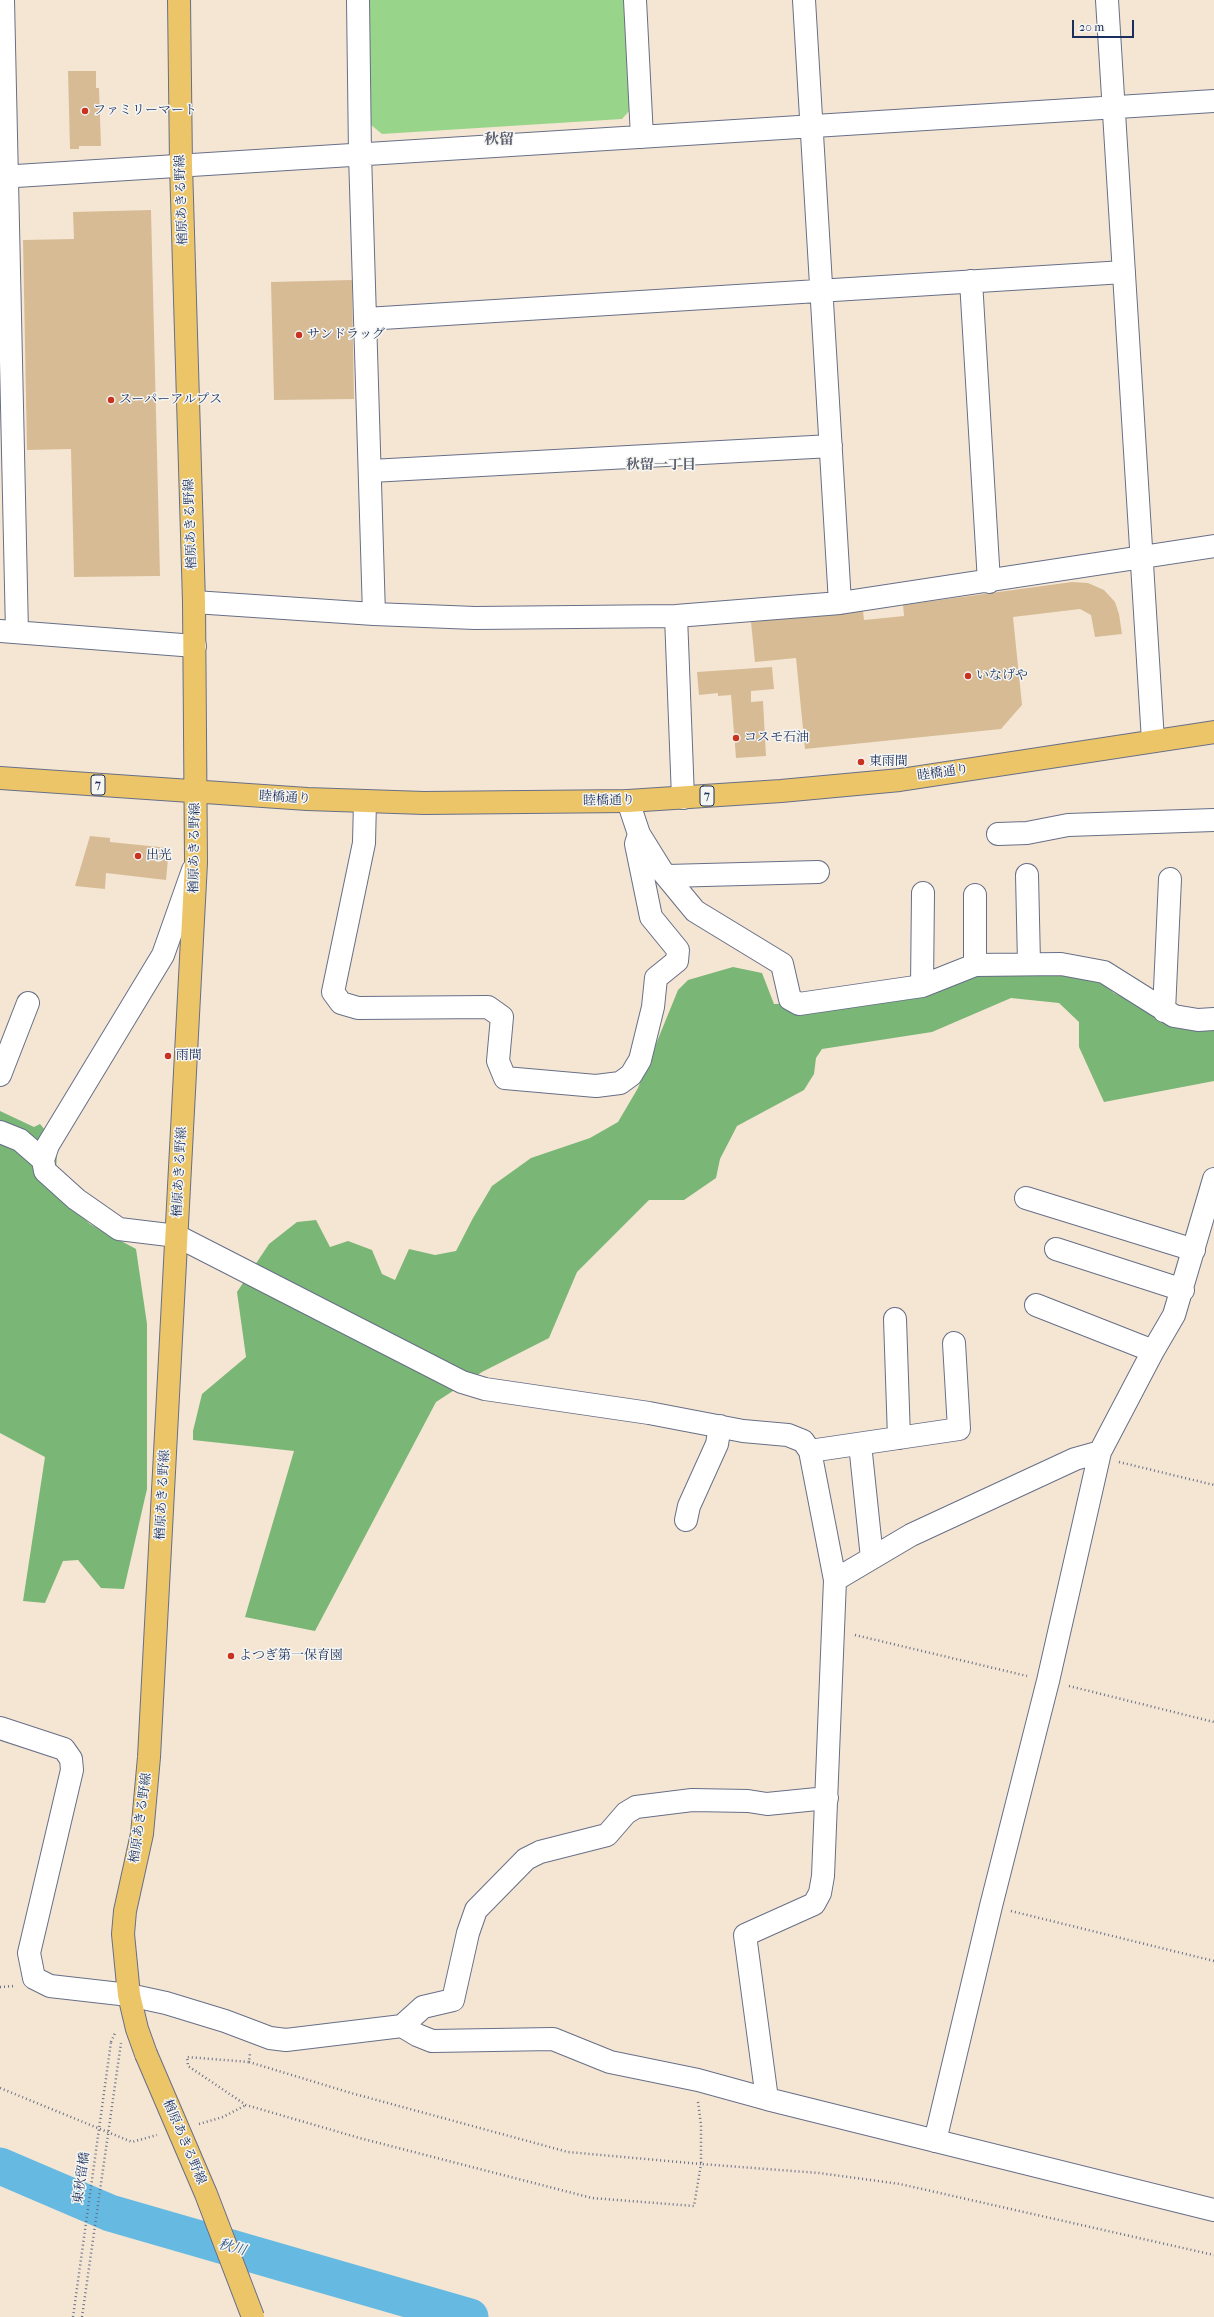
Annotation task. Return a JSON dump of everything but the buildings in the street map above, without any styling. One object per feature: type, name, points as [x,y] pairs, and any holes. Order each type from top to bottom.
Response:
[{"type":"main road","name":"楢原あきる野線","points":[[179,0],[181,165],[195,646],[196,863],[149,1757],[142,1834],[125,1912],[123,1934],[129,1995],[137,2029],[146,2054],[206,2194],[253,2317]]},
{"type":"main road","name":"睦橋通り","points":[[0,778],[196,792],[365,801],[424,803],[628,801],[683,798],[900,780],[1214,732]]},
{"type":"street","points":[[3,0],[8,632],[195,646]]},
{"type":"street","points":[[358,0],[360,154],[371,471],[374,614]]},
{"type":"street","points":[[635,0],[642,137]]},
{"type":"street","points":[[804,0],[840,603]]},
{"type":"street","points":[[1107,0],[1153,742]]},
{"type":"street","points":[[4,177],[1214,101]]},
{"type":"street","points":[[366,319],[1124,272]]},
{"type":"street","points":[[971,281],[989,582]]},
{"type":"street","points":[[371,471],[831,446]]},
{"type":"street","points":[[194,602],[374,614],[475,618],[676,616],[840,603],[989,582],[1214,546]]},
{"type":"street","points":[[676,616],[683,798]]},
{"type":"street","points":[[365,801],[364,843],[333,992],[341,1003],[358,1008],[488,1007],[502,1017],[498,1061],[506,1078],[596,1086],[620,1083],[630,1075],[640,1060],[653,1007],[656,978],[677,961],[678,950],[651,917],[636,844],[639,834]]},
{"type":"street","points":[[628,801],[639,834],[667,876],[696,912],[782,964],[790,999],[799,1004],[922,986],[975,965],[1029,963],[1061,964],[1104,972],[1174,1016],[1198,1020],[1214,1019]]},
{"type":"street","points":[[998,834],[1027,832],[1068,825],[1214,820]]},
{"type":"street","points":[[196,863],[163,955],[48,1144],[43,1160],[45,1171],[76,1199],[119,1229],[177,1236],[462,1382],[485,1389],[649,1412],[720,1426],[788,1435],[803,1441],[810,1451],[835,1580],[823,1876],[820,1893],[814,1904],[746,1935],[767,2099]]},
{"type":"street","points":[[667,876],[818,872]]},
{"type":"street","points":[[1027,876],[1029,963]]},
{"type":"street","points":[[1164,1011],[1170,879]]},
{"type":"street","points":[[922,986],[923,893]]},
{"type":"street","points":[[975,894],[975,965]]},
{"type":"street","points":[[0,1075],[28,1003]]},
{"type":"street","points":[[0,1132],[20,1140],[43,1160]]},
{"type":"street","points":[[935,2141],[991,1906],[1048,1680],[1100,1452],[1153,1351],[1174,1315],[1183,1290],[1214,1178]]},
{"type":"street","points":[[1026,1198],[1194,1250]]},
{"type":"street","points":[[1056,1249],[1183,1290]]},
{"type":"street","points":[[1036,1305],[1153,1351]]},
{"type":"street","points":[[895,1319],[899,1438]]},
{"type":"street","points":[[810,1451],[960,1430],[954,1343]]},
{"type":"street","points":[[686,1520],[689,1506],[717,1444],[720,1426]]},
{"type":"street","points":[[860,1444],[872,1558]]},
{"type":"street","points":[[835,1580],[911,1535],[1068,1463],[1100,1452]]},
{"type":"street","points":[[0,1728],[64,1749],[71,1759],[72,1770],[29,1953],[34,1978],[50,1986],[129,1995],[166,2003],[254,2031],[270,2038],[286,2040],[402,2026],[423,2007],[453,2000],[461,1961],[476,1910],[526,1859],[540,1852],[607,1835],[626,1813],[636,1807],[692,1800],[748,1801],[767,1804],[827,1798]]},
{"type":"street","points":[[402,2026],[417,2035],[432,2041],[554,2039],[610,2062],[698,2080],[767,2099],[1214,2210]]},
{"type":"path","points":[[1100,1452],[1120,1463],[1214,1485]]},
{"type":"path","points":[[833,1630],[1048,1680],[1214,1722]]},
{"type":"path","points":[[991,1906],[1214,1961]]},
{"type":"path","name":"東秋留橋","points":[[73,2317],[111,2042],[117,2027]]},
{"type":"path","points":[[249,2062],[254,2031]]},
{"type":"path","name":"東秋留橋","points":[[82,2317],[121,2043]]},
{"type":"path","points":[[698,2080],[697,2093],[701,2125],[701,2164],[694,2206],[592,2198],[356,2136],[246,2105],[188,2066],[187,2057],[249,2062],[351,2093],[568,2152],[701,2164],[819,2172],[900,2184],[1214,2255]]},
{"type":"path","points":[[0,2088],[132,2142],[163,2134]]},
{"type":"path","points":[[193,2125],[223,2117],[246,2105]]},
{"type":"green space","points":[[367,0],[626,0],[632,108],[622,119],[382,134],[370,124]]},
{"type":"green space","points":[[733,967],[762,973],[774,1004],[887,1000],[972,976],[1083,968],[1114,993],[1190,1026],[1214,1024],[1214,1081],[1104,1102],[1079,1047],[1079,1022],[1059,1003],[1011,998],[932,1032],[822,1049],[816,1058],[814,1074],[804,1090],[737,1126],[720,1159],[716,1178],[684,1200],[649,1200],[577,1272],[549,1338],[482,1372],[436,1402],[315,1631],[245,1617],[294,1451],[193,1440],[193,1431],[202,1394],[246,1357],[237,1292],[269,1244],[297,1222],[316,1220],[330,1247],[348,1241],[372,1250],[382,1274],[395,1280],[409,1249],[435,1255],[456,1251],[492,1186],[531,1158],[590,1138],[618,1122],[638,1088],[678,990],[688,980]]},
{"type":"green space","points":[[0,1111],[34,1127],[40,1124],[55,1142],[57,1152],[55,1193],[90,1224],[136,1249],[147,1324],[147,1489],[124,1589],[101,1588],[78,1560],[63,1561],[45,1603],[23,1601],[45,1457],[0,1433]]},
{"type":"waterway","name":"秋川","points":[[0,2166],[110,2213],[470,2317]]},
{"type":"place","name":"ファミリーマート","points":[[85,111]]},
{"type":"place","name":"サンドラッグ","points":[[299,335]]},
{"type":"place","name":"スーパーアルプス","points":[[111,400]]},
{"type":"place","name":"いなげや","points":[[968,676]]},
{"type":"place","name":"コスモ石油","points":[[736,738]]},
{"type":"place","name":"東雨間","points":[[861,762]]},
{"type":"place","name":"出光","points":[[138,856]]},
{"type":"place","name":"雨間","points":[[168,1056]]},
{"type":"place","name":"よつぎ第一保育園","points":[[231,1656]]},
{"type":"district","name":"秋留","points":[[499,140]]},
{"type":"district","name":"秋留一丁目","points":[[661,466]]}]
